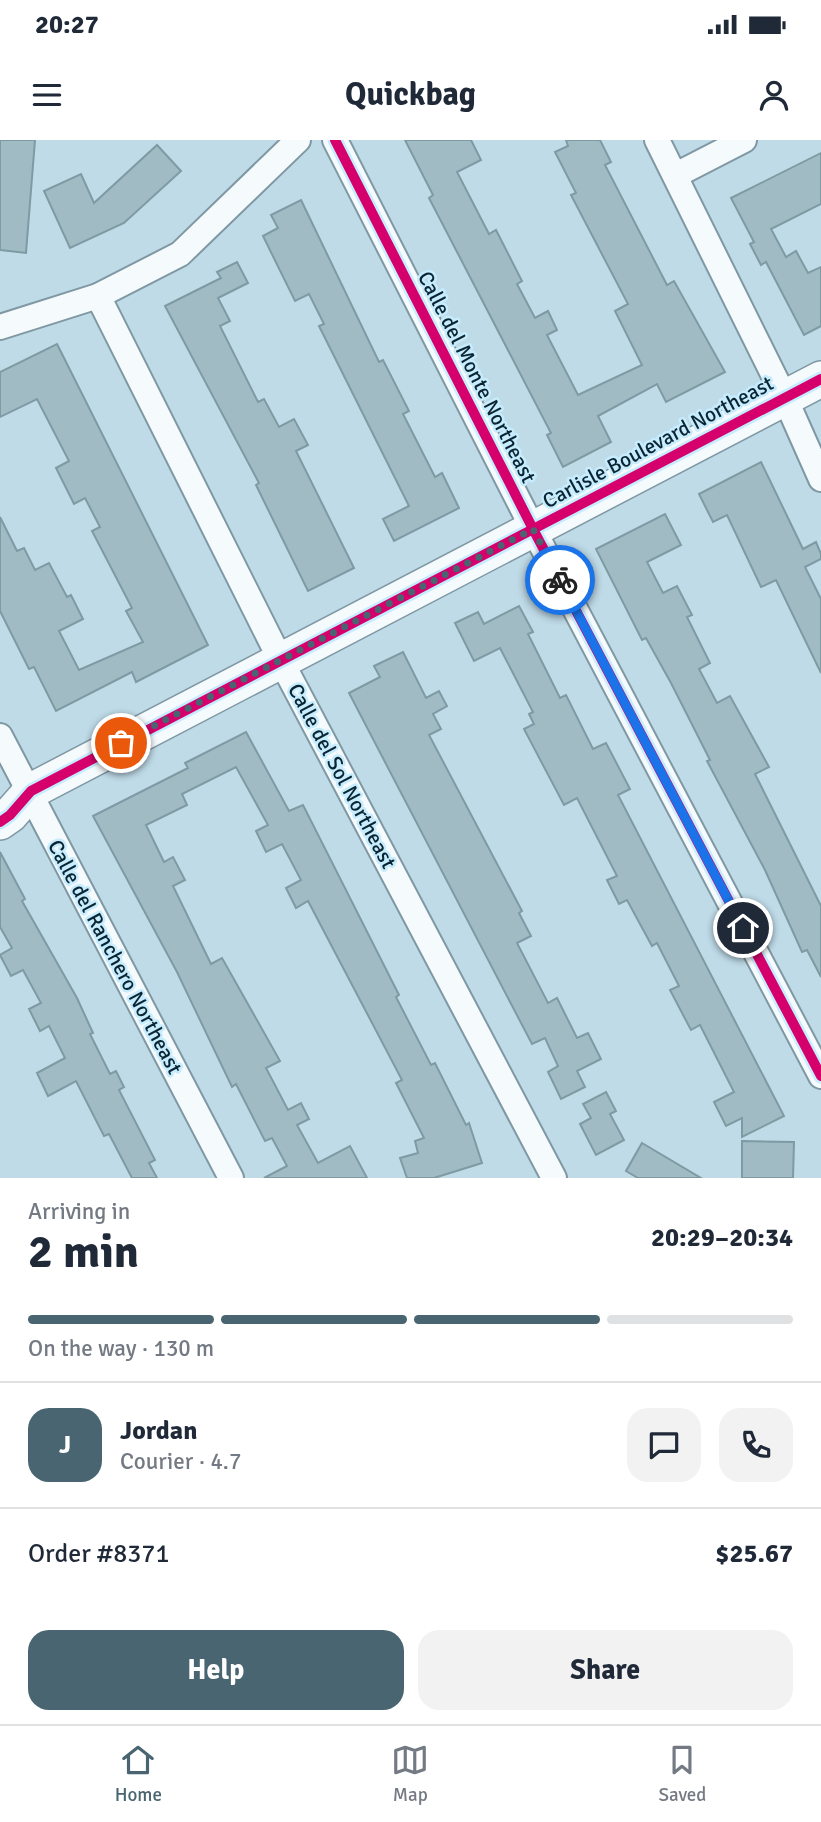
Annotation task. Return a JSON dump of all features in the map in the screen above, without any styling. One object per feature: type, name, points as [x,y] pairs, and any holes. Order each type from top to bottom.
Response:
[{"type":"main road","name":"Carlisle Boulevard Northeast","points":[[0,822],[10,815],[15,792],[280,659],[821,379]]},
{"type":"street","points":[[0,327],[98,296],[180,254],[298,140]]},
{"type":"street","name":"Calle del Monte Northeast","points":[[335,140],[533,529],[821,1076]]},
{"type":"street","points":[[657,140],[785,398],[821,479]]},
{"type":"street","points":[[676,175],[744,140]]},
{"type":"street","name":"Calle del Sol Northeast","points":[[98,296],[280,659],[554,1178]]},
{"type":"street","name":"Calle del Ranchero Northeast","points":[[0,736],[15,792],[44,824],[231,1178]]},
{"type":"building","points":[[0,140],[35,140],[26,253],[0,250]]},
{"type":"building","points":[[405,140],[471,140],[481,160],[457,172],[489,234],[496,230],[522,281],[517,284],[535,318],[548,311],[557,330],[547,335],[578,395],[642,365],[615,311],[628,304],[571,195],[576,193],[555,152],[568,146],[566,140],[600,140],[611,162],[605,165],[667,285],[674,281],[725,372],[666,402],[657,384],[598,416],[611,442],[563,467],[547,435],[551,433],[429,198],[433,195]]},
{"type":"building","points":[[157,145],[181,171],[124,223],[70,248],[44,191],[81,174],[94,203]]},
{"type":"building","points":[[821,153],[821,204],[771,229],[786,257],[796,251],[808,273],[821,267],[821,326],[804,335],[766,262],[761,265],[750,244],[754,242],[731,198]]},
{"type":"building","points":[[301,200],[379,362],[383,360],[409,411],[403,414],[435,477],[442,473],[459,508],[394,541],[383,519],[409,506],[319,326],[324,324],[309,294],[295,301],[263,236],[278,228],[271,215]]},
{"type":"building","points":[[237,262],[248,283],[218,298],[230,321],[220,326],[258,402],[264,399],[279,427],[294,419],[308,445],[296,451],[354,568],[308,591],[256,485],[259,483],[165,306],[221,278],[217,272]]},
{"type":"building","points":[[57,344],[208,645],[136,682],[132,672],[56,711],[34,667],[29,669],[0,611],[0,517],[17,551],[24,548],[35,570],[49,563],[67,597],[71,595],[83,619],[59,631],[79,670],[143,642],[126,611],[132,608],[92,531],[100,527],[85,498],[74,504],[56,468],[69,461],[37,399],[0,417],[0,372]]},
{"type":"building","points":[[761,462],[803,549],[816,542],[821,554],[821,559],[805,567],[821,599],[821,673],[776,580],[761,587],[727,515],[713,522],[699,494]]},
{"type":"building","points":[[665,514],[681,545],[647,562],[663,593],[677,586],[692,615],[687,617],[710,663],[699,669],[717,703],[730,696],[769,767],[755,774],[821,906],[821,977],[807,950],[802,952],[765,870],[707,761],[710,760],[671,683],[646,638],[642,640],[596,549]]},
{"type":"building","points":[[519,606],[533,632],[528,634],[560,698],[566,695],[593,749],[606,743],[630,789],[618,795],[784,1116],[742,1137],[742,1118],[726,1126],[714,1102],[734,1092],[700,1025],[691,1030],[670,990],[679,986],[657,943],[652,946],[627,900],[619,904],[607,880],[617,876],[577,798],[564,805],[524,729],[534,724],[529,714],[533,712],[500,648],[474,661],[455,623],[478,612],[484,624]]},
{"type":"building","points":[[403,652],[426,698],[439,691],[447,706],[433,714],[441,729],[429,735],[522,911],[519,913],[531,936],[517,943],[548,1003],[557,998],[577,1038],[588,1033],[601,1059],[577,1071],[585,1087],[561,1099],[548,1072],[558,1066],[545,1038],[532,1044],[349,693],[380,677],[374,666]]},
{"type":"building","points":[[246,732],[289,811],[303,805],[399,995],[396,997],[431,1065],[435,1063],[466,1125],[469,1123],[482,1163],[434,1178],[407,1178],[400,1158],[418,1153],[415,1141],[424,1138],[396,1083],[402,1080],[308,901],[296,908],[286,888],[301,880],[282,844],[266,852],[256,831],[268,825],[236,767],[182,794],[187,805],[146,825],[164,862],[173,857],[185,880],[173,886],[211,964],[222,958],[280,1061],[266,1068],[288,1110],[301,1103],[309,1119],[297,1125],[318,1163],[350,1146],[367,1178],[264,1178],[287,1166],[272,1138],[265,1141],[236,1084],[232,1087],[177,972],[93,816],[188,768],[185,763]]},
{"type":"building","points":[[0,852],[25,899],[22,901],[77,998],[93,1033],[90,1034],[110,1074],[116,1071],[124,1087],[119,1090],[155,1160],[149,1163],[157,1178],[132,1178],[109,1134],[104,1136],[76,1081],[48,1096],[37,1073],[65,1058],[49,1026],[40,1031],[29,1009],[41,1003],[23,970],[11,976],[0,955],[12,948],[0,927]]},
{"type":"building","points":[[606,1092],[616,1111],[610,1114],[624,1140],[596,1155],[580,1124],[591,1118],[583,1104]]},
{"type":"building","points":[[742,1141],[794,1142],[793,1178],[742,1178]]},
{"type":"building","points":[[642,1143],[701,1178],[638,1178],[626,1171]]},
{"type":"cycle path","points":[[335,140],[533,529],[821,1076]]},
{"type":"cycle path","points":[[0,822],[10,815],[31,791],[821,379]]},
{"type":"way so far","points":[[121,743],[533,529],[560,580]]},
{"type":"route","points":[[560,580],[743,928]]}]
